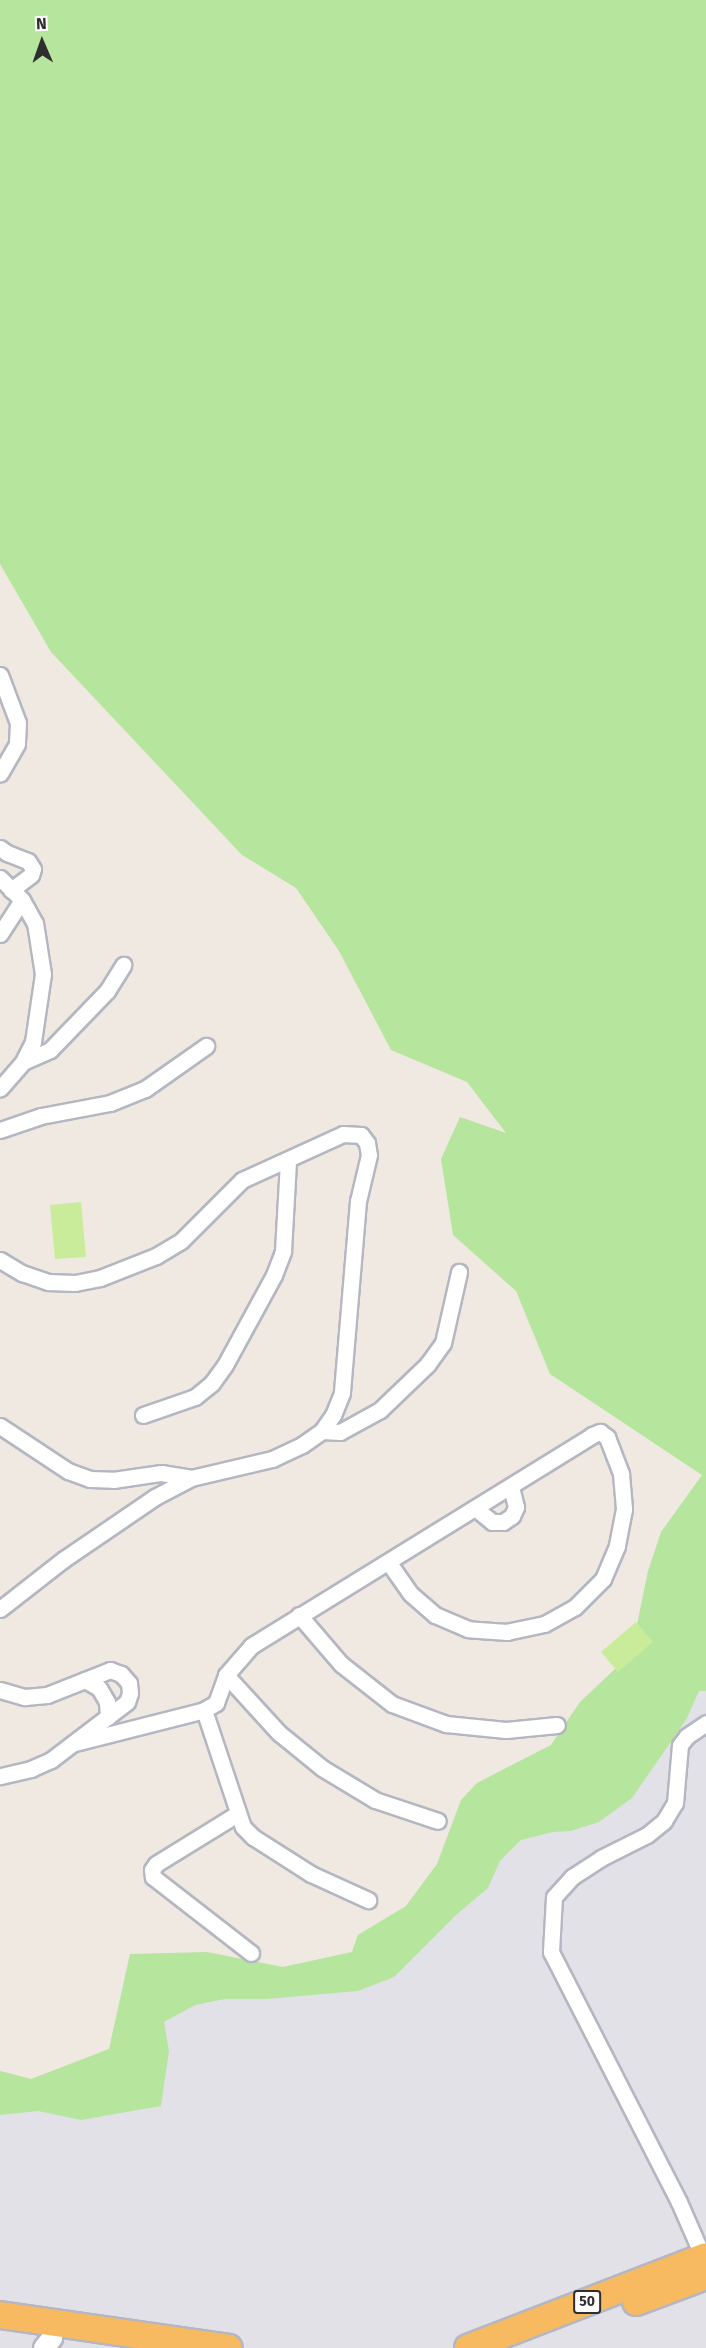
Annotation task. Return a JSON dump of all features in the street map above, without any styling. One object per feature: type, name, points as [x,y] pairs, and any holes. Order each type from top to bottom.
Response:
[{"type":"highway","name":"50","points":[[468,2348],[705,2263]]},
{"type":"highway","name":"50","points":[[506,2348],[705,2263]]},
{"type":"highway","points":[[0,2315],[229,2348]]},
{"type":"highway","points":[[0,2330],[48,2343],[119,2348]]},
{"type":"street","points":[[0,675],[18,723],[17,744],[0,773]]},
{"type":"street","points":[[0,848],[28,861],[33,869],[16,895],[0,934]]},
{"type":"street","points":[[0,878],[16,895],[36,923],[43,974],[33,1042],[23,1062],[0,1088]]},
{"type":"street","points":[[23,1062],[50,1050],[107,991],[123,965]]},
{"type":"street","points":[[0,1130],[41,1116],[110,1103],[146,1089],[206,1046]]},
{"type":"street","points":[[0,1260],[22,1273],[48,1282],[75,1282],[100,1278],[156,1256],[182,1241],[242,1180],[343,1134],[361,1135],[367,1143],[369,1155],[358,1201],[342,1393],[333,1415],[322,1431],[302,1445],[272,1459],[191,1478],[155,1497],[64,1559],[0,1609]]},
{"type":"street","points":[[143,1415],[195,1397],[212,1383],[225,1365],[274,1275],[283,1251],[288,1161]]},
{"type":"street","points":[[322,1431],[339,1432],[380,1410],[427,1365],[442,1343],[459,1272]]},
{"type":"street","points":[[0,1426],[68,1471],[90,1479],[113,1480],[161,1473],[191,1478]]},
{"type":"street","points":[[75,1743],[204,1710],[216,1703],[226,1676],[251,1646],[592,1435],[600,1432],[607,1437],[621,1474],[624,1509],[617,1546],[603,1579],[575,1606],[544,1624],[507,1632],[468,1629],[435,1615],[410,1593],[388,1562]]},
{"type":"street","points":[[475,1508],[492,1522],[503,1522],[512,1516],[516,1507],[511,1487]]},
{"type":"street","points":[[299,1615],[342,1664],[392,1704],[446,1724],[506,1730],[557,1725]]},
{"type":"street","points":[[0,1776],[31,1769],[75,1743],[127,1702],[130,1693],[129,1683],[121,1674],[110,1670],[47,1695],[25,1697],[1,1692]]},
{"type":"street","points":[[226,1676],[279,1733],[322,1768],[375,1800],[438,1821]]},
{"type":"street","points":[[85,1680],[99,1688],[107,1702],[108,1717]]},
{"type":"street","points":[[204,1710],[243,1827],[253,1837],[311,1874],[368,1900]]},
{"type":"street","points":[[705,2263],[551,1952],[554,1897],[572,1877],[601,1858],[647,1835],[664,1821],[675,1803],[680,1745],[687,1736],[706,1723]]},
{"type":"street","points":[[237,1814],[156,1864],[152,1870],[153,1877],[251,1953]]},
{"type":"shaded area","points":[[706,1478],[706,2348],[0,2348],[0,2071],[31,2079],[109,2049],[130,1954],[283,1967],[352,1952],[358,1935],[406,1906],[437,1864],[461,1800],[477,1783],[551,1745],[580,1702],[631,1654],[648,1571],[661,1532]]},
{"type":"green space","points":[[0,0],[706,0],[706,1691],[699,1691],[686,1720],[632,1798],[599,1822],[571,1831],[553,1832],[521,1840],[500,1861],[488,1888],[456,1915],[394,1977],[358,1991],[267,1999],[225,1999],[195,2005],[164,2022],[169,2051],[161,2106],[81,2120],[38,2111],[0,2115],[0,2071],[31,2079],[109,2049],[130,1954],[207,1952],[283,1967],[352,1952],[358,1935],[406,1906],[437,1864],[461,1800],[477,1783],[551,1745],[580,1702],[631,1654],[648,1571],[661,1532],[702,1475],[550,1374],[516,1291],[453,1235],[441,1159],[460,1117],[506,1133],[467,1082],[391,1050],[339,951],[296,888],[242,855],[51,652],[0,564]]},
{"type":"green space","points":[[81,1202],[86,1257],[55,1259],[50,1205]]},
{"type":"green space","points":[[636,1622],[653,1642],[618,1672],[601,1652]]}]
